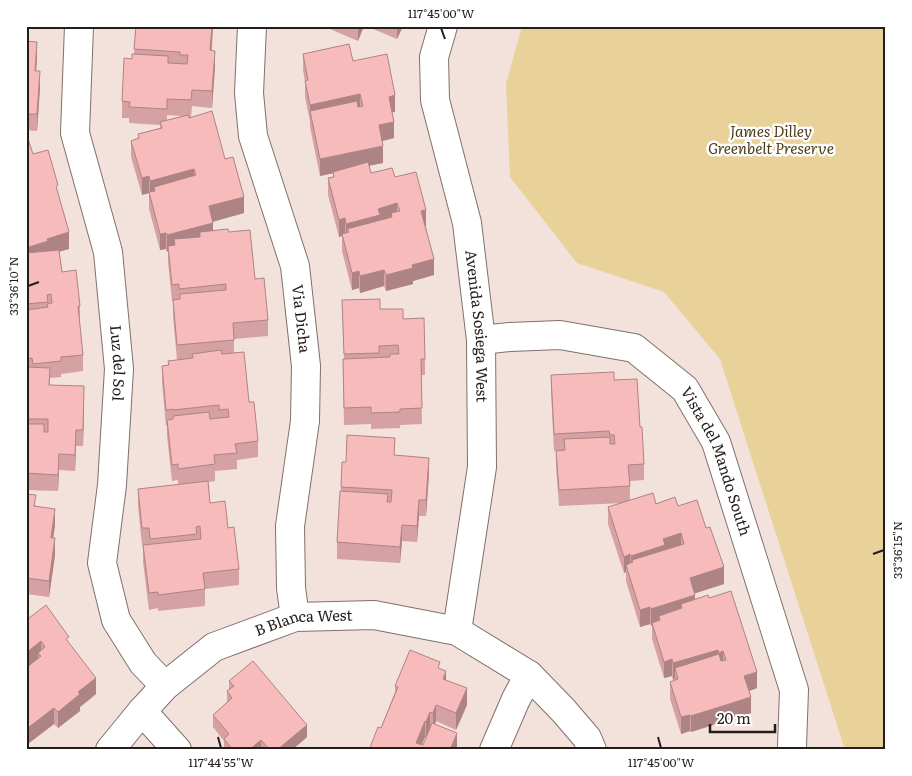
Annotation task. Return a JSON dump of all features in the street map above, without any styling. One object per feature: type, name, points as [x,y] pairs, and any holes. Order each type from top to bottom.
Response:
[{"type":"street","name":"Luz del Sol","points":[[79,26],[75,133],[108,252],[119,369],[112,485],[102,563],[116,620],[143,663],[165,686]]},
{"type":"street","name":"Via Dicha","points":[[252,26],[249,92],[253,136],[294,266],[306,366],[305,421],[290,526],[291,588],[294,617]]},
{"type":"street","name":"Avenida Sosiega West","points":[[443,26],[434,57],[435,100],[467,223],[481,340],[482,467],[457,631]]},
{"type":"street","name":"Vista del Mando South","points":[[481,340],[560,335],[634,348],[685,389],[716,442],[794,690],[792,746]]},
{"type":"street","name":"B Blanca West","points":[[110,750],[165,686],[214,647],[294,617],[374,614],[457,631],[529,675],[587,738],[592,750]]},
{"type":"street","points":[[494,750],[516,699],[529,675]]},
{"type":"street","points":[[142,711],[177,750]]},
{"type":"green space","name":"James Dilley Greenbelt Preserve","points":[[522,26],[886,26],[886,750],[845,750],[720,359],[664,292],[577,263],[510,177],[506,84]]},
{"type":"building","points":[[136,26],[212,26],[210,50],[215,51],[212,91],[192,90],[191,100],[167,99],[167,109],[129,107],[130,102],[122,101],[124,58],[132,59],[132,54],[168,56],[168,63],[187,64],[188,55],[180,55],[180,52],[134,49]]},
{"type":"building","points":[[26,41],[37,42],[35,71],[40,71],[37,114],[26,114]]},
{"type":"building","points":[[349,44],[353,61],[387,54],[395,95],[389,97],[394,122],[379,125],[383,146],[320,159],[310,111],[357,101],[358,107],[363,106],[360,94],[310,105],[305,81],[308,80],[303,54]]},
{"type":"building","points":[[212,111],[225,159],[233,157],[244,197],[209,206],[213,223],[167,235],[166,233],[160,234],[149,192],[155,191],[154,187],[196,175],[194,169],[150,181],[149,176],[142,178],[131,141],[139,138],[138,134],[162,128],[160,122],[188,115],[189,118]]},
{"type":"building","points":[[26,133],[33,154],[48,150],[69,232],[26,248],[26,187],[29,186],[26,178]]},
{"type":"building","points":[[368,162],[371,173],[392,168],[395,177],[416,172],[426,210],[421,211],[434,259],[412,265],[413,268],[386,275],[384,270],[360,276],[359,271],[352,273],[342,234],[349,232],[347,229],[392,217],[391,213],[400,211],[397,203],[378,209],[380,215],[346,224],[345,218],[339,220],[328,178],[334,177],[333,172]]},
{"type":"building","points":[[228,229],[229,232],[250,230],[255,279],[264,278],[268,320],[233,323],[234,340],[177,345],[173,300],[180,299],[180,294],[226,290],[226,284],[179,289],[179,284],[172,285],[168,246],[175,245],[174,239],[200,237],[200,232]]},
{"type":"building","points":[[59,250],[62,272],[76,270],[83,355],[61,357],[61,361],[33,364],[32,358],[26,359],[26,310],[48,307],[47,304],[52,303],[51,294],[47,295],[48,302],[26,304],[26,253]]},
{"type":"building","points":[[380,299],[380,309],[403,309],[403,319],[424,318],[425,359],[421,359],[422,408],[400,409],[400,412],[371,413],[371,407],[344,408],[343,359],[390,357],[390,354],[399,354],[398,345],[379,346],[379,353],[344,354],[342,300]]},
{"type":"building","points":[[221,350],[222,354],[244,352],[249,402],[254,402],[258,441],[235,444],[237,453],[214,455],[215,464],[178,469],[178,464],[172,465],[167,420],[173,419],[173,416],[209,412],[210,419],[229,417],[228,409],[219,410],[219,405],[166,410],[162,366],[169,365],[168,361],[193,358],[192,354]]},
{"type":"building","points":[[26,367],[50,368],[49,385],[84,386],[83,430],[76,430],[75,455],[59,454],[58,475],[26,473],[26,424],[44,424],[44,432],[48,432],[48,419],[26,419]]},
{"type":"building","points":[[614,372],[614,380],[637,379],[644,464],[628,465],[630,486],[559,490],[556,451],[565,450],[564,439],[610,437],[610,444],[615,444],[614,435],[610,435],[609,431],[554,434],[551,375]]},
{"type":"building","points":[[347,435],[395,438],[394,455],[429,458],[426,500],[419,500],[417,526],[402,525],[400,547],[337,542],[340,491],[388,494],[387,502],[391,502],[392,490],[341,487],[342,462],[346,462]]},
{"type":"building","points":[[208,481],[210,503],[225,501],[228,528],[234,527],[239,569],[203,573],[205,589],[158,595],[158,592],[149,593],[143,545],[201,539],[200,526],[196,527],[197,534],[150,539],[149,528],[142,528],[138,489]]},
{"type":"building","points":[[653,493],[656,504],[675,497],[678,506],[697,500],[706,528],[710,527],[724,567],[690,578],[695,595],[651,609],[650,607],[640,610],[626,565],[633,562],[632,560],[684,544],[681,533],[663,539],[665,545],[624,557],[608,507]]},
{"type":"building","points":[[26,494],[36,495],[34,506],[55,509],[51,538],[55,538],[49,581],[26,578]]},
{"type":"building","points":[[731,591],[757,672],[744,676],[751,697],[691,716],[681,717],[670,682],[678,679],[675,668],[719,654],[721,661],[726,660],[723,651],[719,653],[718,650],[673,663],[672,659],[664,662],[652,623],[660,620],[659,616],[682,608],[681,604],[708,595],[709,598]]},
{"type":"building","points":[[46,605],[69,637],[66,639],[96,678],[78,692],[80,694],[58,712],[54,708],[29,727],[26,724],[26,668],[41,656],[38,653],[45,647],[41,641],[26,653],[26,614],[29,618]]},
{"type":"building","points":[[410,650],[440,662],[438,668],[446,671],[443,679],[467,688],[456,713],[436,705],[433,713],[430,712],[425,721],[416,743],[423,745],[432,723],[457,733],[450,750],[369,750],[378,727],[381,728],[398,687],[395,686]]},
{"type":"building","points":[[26,654],[30,659],[26,662]]},
{"type":"building","points":[[253,661],[307,725],[277,750],[270,750],[261,740],[249,750],[233,750],[224,739],[229,734],[213,715],[232,698],[227,691],[234,686],[229,681]]}]
